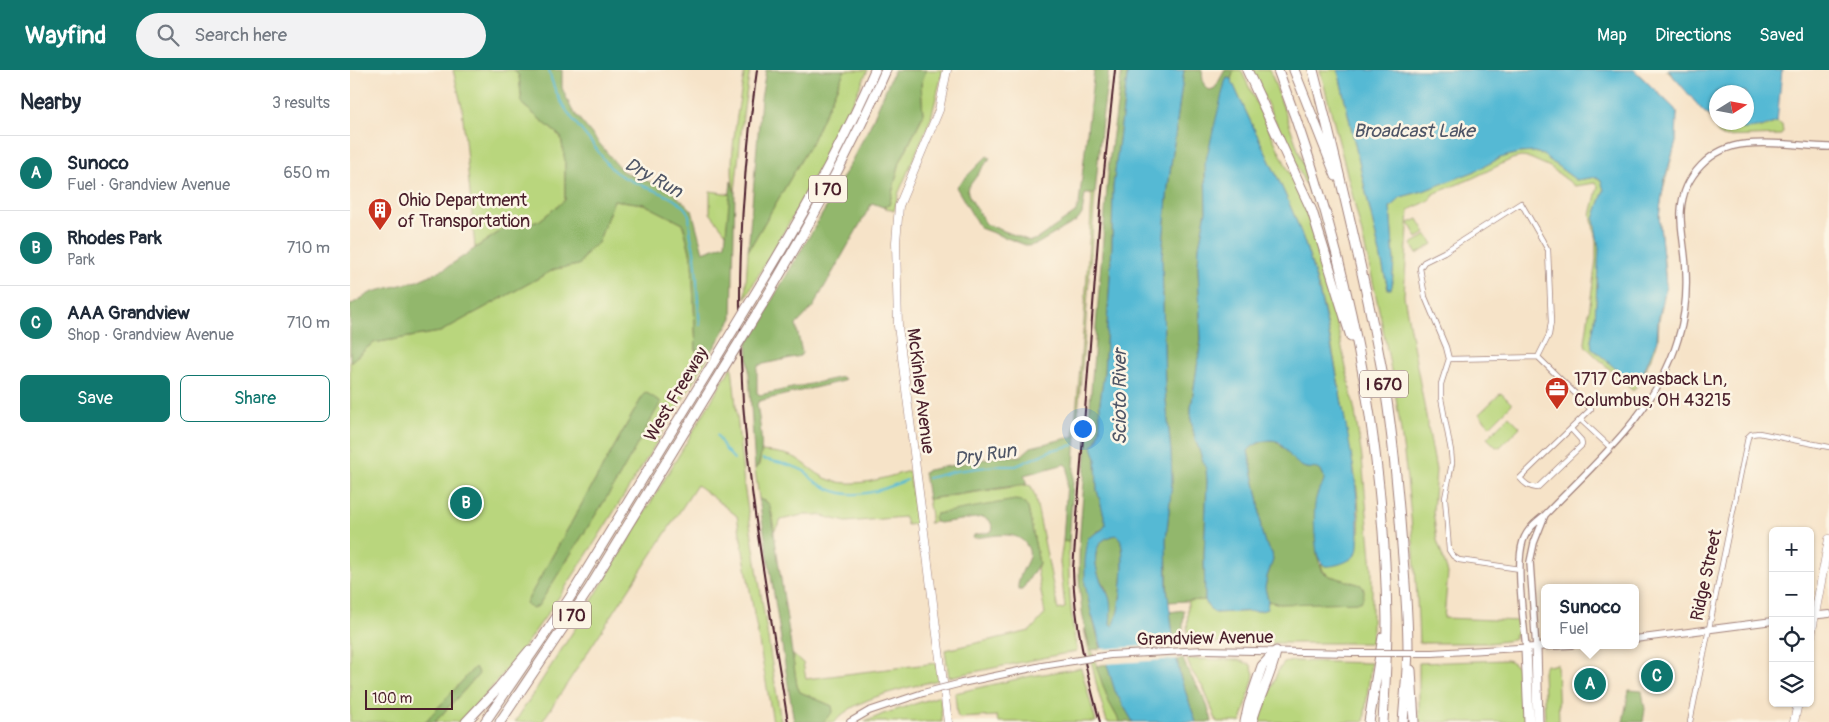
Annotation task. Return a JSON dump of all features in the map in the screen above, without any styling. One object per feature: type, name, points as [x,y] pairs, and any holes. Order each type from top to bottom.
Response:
[{"type":"highway","name":"West Freeway","points":[[485,722],[544,637],[800,220],[838,149],[875,70]]},
{"type":"highway","name":"West Freeway","points":[[500,722],[589,589],[762,305],[818,209],[851,145],[886,70]]},
{"type":"highway","points":[[1247,70],[1312,212],[1366,387]]},
{"type":"highway","name":"I 670","points":[[1278,70],[1297,120],[1330,224],[1348,293],[1366,387],[1378,477],[1385,573],[1387,620],[1384,722]]},
{"type":"highway","name":"I 670","points":[[1294,70],[1346,202],[1383,377],[1391,432],[1404,568],[1408,649],[1403,722]]},
{"type":"highway","points":[[1313,70],[1346,202]]},
{"type":"highway","points":[[1369,722],[1379,656],[1387,620]]},
{"type":"highway","points":[[466,722],[499,687],[528,651],[544,637]]},
{"type":"highway","points":[[1536,648],[1538,722]]},
{"type":"highway","points":[[1408,649],[1414,722]]},
{"type":"highway","points":[[1526,649],[1529,722]]},
{"type":"highway","points":[[1245,722],[1248,704],[1262,666],[1276,651]]},
{"type":"highway","points":[[1252,722],[1254,712],[1273,669],[1276,651]]},
{"type":"highway","points":[[506,722],[538,666]]},
{"type":"main road","name":"McKinley Avenue","points":[[947,70],[937,115],[899,206],[896,242],[898,326],[948,721]]},
{"type":"main road","points":[[1814,611],[1829,539]]},
{"type":"main road","points":[[1814,616],[1829,614]]},
{"type":"main road","points":[[1639,638],[1769,621]]},
{"type":"main road","name":"Grandview Avenue","points":[[850,722],[869,710],[923,693],[1042,666],[1110,655],[1204,650],[1432,653],[1541,648]]},
{"type":"main road","points":[[1794,722],[1797,707]]},
{"type":"street","points":[[1526,649],[1520,569],[1523,541],[1531,526],[1545,515],[1630,426],[1655,393],[1678,340],[1684,318],[1686,285],[1681,211],[1684,193],[1691,178],[1700,166],[1716,153],[1732,146],[1752,144],[1829,147]]},
{"type":"street","points":[[1520,569],[1459,560],[1449,550],[1445,498],[1452,463],[1452,451],[1441,384],[1449,359],[1426,297],[1420,272],[1421,265],[1521,203],[1548,250],[1551,322],[1549,335],[1538,357]]},
{"type":"street","points":[[1449,359],[1538,357],[1591,409],[1520,478],[1530,487],[1537,488],[1582,445],[1581,440],[1571,429]]},
{"type":"street","points":[[1581,420],[1610,447]]},
{"type":"street","name":"Ridge Street","points":[[1690,722],[1750,434],[1759,433],[1829,447]]},
{"type":"street","points":[[1536,648],[1530,562],[1532,549],[1545,515]]},
{"type":"green space","points":[[453,70],[514,70],[519,75],[522,104],[561,137],[565,161],[565,200],[539,221],[508,226],[475,248],[462,107]]},
{"type":"green space","points":[[514,70],[562,70],[562,88],[572,110],[622,171],[670,190],[692,210],[703,252],[725,244],[731,181],[735,192],[732,318],[712,351],[696,351],[692,260],[683,224],[644,204],[614,200],[598,243],[588,250],[579,265],[555,269],[440,332],[373,343],[350,362],[350,305],[372,292],[417,281],[446,268],[508,226],[539,221],[565,200],[565,161],[561,137],[522,104],[519,76]]},
{"type":"green space","points":[[745,70],[750,70],[735,192],[732,166],[733,149]]},
{"type":"green space","points":[[766,70],[845,70],[811,143],[748,251],[761,99]]},
{"type":"green space","points":[[845,70],[868,70],[820,170],[745,298],[748,251],[811,143]]},
{"type":"green space","points":[[894,70],[926,70],[921,84],[923,115],[900,162],[889,205],[883,207],[872,203],[813,307],[796,325],[802,353],[800,356],[759,365],[757,369],[757,393],[760,395],[842,377],[845,379],[759,401],[757,404],[761,456],[755,469],[747,343],[834,194],[870,126]]},
{"type":"green space","points":[[926,70],[943,70],[931,118],[899,192],[894,211],[883,207],[889,205],[900,162],[923,116],[921,84]]},
{"type":"green space","points":[[1094,70],[1109,70],[1095,194],[1085,194],[1082,214],[1078,220],[1037,244],[1028,246],[980,228],[956,187],[987,156],[990,158],[967,189],[969,196],[986,224],[1030,241],[1037,239],[1075,213],[1079,204]]},
{"type":"green space","points":[[1122,70],[1128,70],[1113,187],[1112,246],[1104,374],[1100,402],[1100,429],[1097,441],[1092,447],[1096,458],[1097,490],[1106,523],[1103,529],[1096,532],[1091,612],[1101,649],[1091,650],[1081,606],[1080,532],[1109,162]]},
{"type":"green space","points":[[1184,70],[1202,70],[1203,82],[1206,88],[1210,90],[1215,88],[1225,70],[1234,70],[1231,79],[1227,78],[1205,174],[1206,211],[1199,247],[1201,340],[1191,420],[1195,439],[1206,469],[1207,481],[1204,555],[1205,600],[1168,602],[1166,540],[1172,482],[1165,390],[1162,255],[1168,187]]},
{"type":"green space","points":[[1234,70],[1241,70],[1298,191],[1310,221],[1332,299],[1355,412],[1362,458],[1372,569],[1372,643],[1187,643],[1188,600],[1205,600],[1208,607],[1214,613],[1261,611],[1267,609],[1268,601],[1281,604],[1361,585],[1330,576],[1323,571],[1321,563],[1325,566],[1356,554],[1359,509],[1353,463],[1324,310],[1311,262],[1287,197],[1231,79]]},
{"type":"green space","points":[[1251,70],[1270,70],[1315,197],[1312,198]]},
{"type":"green space","points":[[1320,70],[1338,70],[1388,289],[1392,286],[1394,261],[1390,207],[1401,197],[1423,191],[1473,172],[1500,158],[1518,153],[1535,152],[1543,155],[1576,180],[1595,177],[1601,180],[1604,190],[1594,219],[1599,250],[1595,321],[1591,340],[1592,348],[1634,383],[1657,336],[1658,320],[1665,287],[1665,276],[1666,286],[1659,321],[1658,340],[1641,380],[1633,391],[1586,347],[1585,343],[1596,259],[1596,241],[1591,215],[1598,186],[1595,183],[1575,186],[1550,167],[1530,158],[1521,157],[1512,159],[1471,179],[1433,194],[1430,200],[1409,210],[1404,296],[1436,470],[1433,511],[1437,540],[1448,573],[1444,618],[1521,621],[1521,630],[1518,636],[1514,635],[1516,638],[1513,640],[1490,643],[1419,643],[1411,520],[1396,398],[1352,192]]},
{"type":"green space","points":[[1666,70],[1679,81],[1709,116],[1703,111],[1678,81]]},
{"type":"green space","points":[[1777,122],[1782,125],[1783,132],[1781,135],[1723,137],[1718,134],[1717,130],[1754,130],[1754,127],[1762,128]]},
{"type":"green space","points":[[1674,150],[1666,179],[1662,193],[1664,182]]},
{"type":"green space","points":[[710,191],[731,194],[726,233],[710,213]]},
{"type":"green space","points":[[1090,193],[1095,194],[1076,436],[1074,437],[1084,320],[1092,197]]},
{"type":"green space","points":[[614,200],[644,204],[683,224],[692,260],[696,351],[712,351],[625,495],[564,589],[498,680],[461,722],[435,722],[479,674],[475,667],[425,722],[350,722],[350,362],[373,343],[440,332],[555,269],[579,265],[588,250],[598,243]],"holes":[[[645,392],[660,402],[615,484],[538,606],[532,609],[526,603]]]},
{"type":"green space","points":[[1418,219],[1426,233],[1417,238],[1409,223]]},
{"type":"green space","points":[[1427,235],[1433,244],[1417,254],[1411,244]]},
{"type":"green space","points":[[732,366],[744,485],[781,722],[773,722],[737,516],[697,485],[542,722],[515,722],[583,616]]},
{"type":"green space","points":[[645,392],[661,402],[615,484],[538,606],[532,609],[526,603]]},
{"type":"green space","points":[[1501,393],[1512,404],[1490,426],[1479,414]]},
{"type":"green space","points":[[1509,416],[1520,427],[1500,447],[1496,447],[1487,438]]},
{"type":"green space","points":[[1076,436],[1069,542],[1063,541],[1068,468],[1065,464],[1024,475],[1027,484],[928,499],[924,472],[928,470],[995,457],[1021,456],[1031,447]]},
{"type":"green space","points":[[1275,440],[1305,468],[1317,468],[1322,472],[1325,478],[1317,496],[1317,555],[1323,572],[1330,576],[1361,585],[1364,593],[1361,602],[1281,604],[1268,601],[1265,588],[1273,560],[1272,553],[1265,543],[1261,530],[1259,502],[1248,451],[1257,444]]},
{"type":"green space","points":[[761,451],[792,456],[825,478],[846,483],[867,482],[909,471],[916,524],[907,525],[905,517],[846,522],[818,515],[802,515],[781,520],[774,531],[770,508],[764,501],[759,499],[755,469],[759,465]]},
{"type":"green space","points":[[1031,486],[1035,496],[1058,610],[1065,608],[1060,562],[1063,541],[1069,542],[1070,597],[1077,651],[949,677],[945,650],[1030,631],[1045,614],[1037,569],[1039,563],[1028,508],[929,523],[931,516],[928,499]]},
{"type":"green space","points":[[759,499],[767,502],[770,506],[797,686],[800,692],[832,706],[833,712],[823,722],[794,722]]},
{"type":"green space","points":[[1015,500],[1022,501],[1028,508],[1039,563],[1022,590],[1018,590],[1019,581],[1029,557],[1028,547],[1023,540],[1010,535],[973,538],[974,535],[991,532],[993,528],[990,521],[983,517],[939,523],[934,518],[936,514]]},
{"type":"green space","points":[[1118,535],[1123,552],[1123,565],[1119,608],[1113,626],[1110,624],[1109,597],[1097,572],[1096,557],[1099,545],[1104,540]]},
{"type":"green space","points":[[1184,610],[1182,643],[1174,643],[1170,612]]},
{"type":"green space","points":[[1084,629],[1109,702],[1120,722],[1107,722]]},
{"type":"green space","points":[[792,654],[803,663],[806,679],[936,663],[938,680],[868,700],[844,713],[835,722],[823,722],[833,712],[832,706],[800,692],[797,686]]},
{"type":"green space","points":[[1177,659],[1183,659],[1207,705],[1212,722],[1196,722],[1180,676]]},
{"type":"green space","points":[[1187,659],[1239,660],[1251,665],[1254,674],[1253,680],[1241,722],[1217,722],[1204,689],[1191,670]]},
{"type":"green space","points":[[1507,660],[1519,670],[1522,678],[1525,696],[1525,722],[1419,722],[1419,663]]},
{"type":"green space","points":[[1293,661],[1371,663],[1364,722],[1258,722],[1278,671],[1284,663]]},
{"type":"green space","points":[[1107,664],[1115,691],[1133,722],[1120,722],[1109,702],[1096,666]]},
{"type":"green space","points":[[1546,664],[1549,666],[1557,664],[1559,722],[1545,722],[1543,672]]},
{"type":"green space","points":[[475,667],[479,674],[435,722],[425,722]]},
{"type":"green space","points":[[1081,668],[1096,722],[998,722],[997,716],[959,718],[957,715],[955,693],[1031,676]]},
{"type":"green space","points":[[1629,690],[1642,691],[1645,709],[1643,722],[1623,722]]},
{"type":"green space","points":[[940,696],[942,722],[865,722],[883,714]]},
{"type":"water","name":"Scioto River","points":[[1128,70],[1184,70],[1168,187],[1162,255],[1165,390],[1172,482],[1166,540],[1167,588],[1174,643],[1180,676],[1196,722],[1133,722],[1115,691],[1091,612],[1085,584],[1088,538],[1103,529],[1106,523],[1097,490],[1096,458],[1092,447],[1097,441],[1100,429],[1100,402],[1104,374],[1112,246],[1113,187]],"holes":[[[1118,535],[1123,552],[1121,594],[1113,626],[1110,624],[1110,600],[1097,572],[1096,557],[1099,545],[1104,540]]]},
{"type":"water","name":"Broadcast Lake","points":[[1338,70],[1634,70],[1674,108],[1677,113],[1676,142],[1664,182],[1659,216],[1666,286],[1658,321],[1657,340],[1638,383],[1631,382],[1592,348],[1591,340],[1595,321],[1599,249],[1594,219],[1604,190],[1601,180],[1597,177],[1576,180],[1543,155],[1535,152],[1518,153],[1500,158],[1473,172],[1423,191],[1401,197],[1390,207],[1394,261],[1392,286],[1391,289],[1388,289]]},
{"type":"water","points":[[1668,70],[1782,70],[1777,122],[1754,128],[1754,85],[1709,85],[1709,116]]},
{"type":"water","points":[[1227,78],[1231,79],[1287,197],[1316,279],[1351,452],[1357,499],[1358,549],[1354,557],[1342,563],[1333,566],[1324,565],[1317,553],[1314,516],[1315,501],[1324,480],[1322,472],[1300,465],[1279,442],[1271,440],[1258,443],[1248,451],[1259,502],[1261,530],[1265,543],[1272,553],[1273,560],[1265,588],[1268,601],[1267,609],[1261,611],[1214,613],[1208,607],[1205,600],[1206,469],[1195,439],[1191,420],[1191,408],[1201,340],[1198,267],[1199,247],[1206,211],[1205,164]]},
{"type":"pier","points":[[1176,644],[1179,659],[1104,664],[1099,649]]},
{"type":"waterway","name":"Dry Run","points":[[549,70],[556,92],[567,112],[611,169],[632,181],[666,195],[684,207],[689,215],[695,254],[700,325]]},
{"type":"waterway","name":"Dry Run","points":[[717,435],[725,449],[734,459]]},
{"type":"waterway","name":"Dry Run","points":[[928,478],[956,471],[994,466],[1016,466],[1052,450],[1074,445]]},
{"type":"waterway","name":"Dry Run","points":[[763,459],[799,469],[827,488],[849,494],[868,493],[907,480]]},
{"type":"railway","points":[[757,70],[747,153],[741,236],[741,361],[751,483],[788,722]]},
{"type":"railway","points":[[1100,722],[1082,646],[1076,608],[1073,569],[1101,200],[1115,70]]},
{"type":"place","name":"Ohio Department of Transportation","points":[[380,231]]},
{"type":"place","name":"1717 Canvasback Ln, Columbus, OH 43215","points":[[1557,410]]},
{"type":"place","name":"Rhodes Park","points":[[466,503]]},
{"type":"place","name":"AAA Grandview","points":[[1657,676]]},
{"type":"place","name":"Sunoco","points":[[1590,684]]}]
